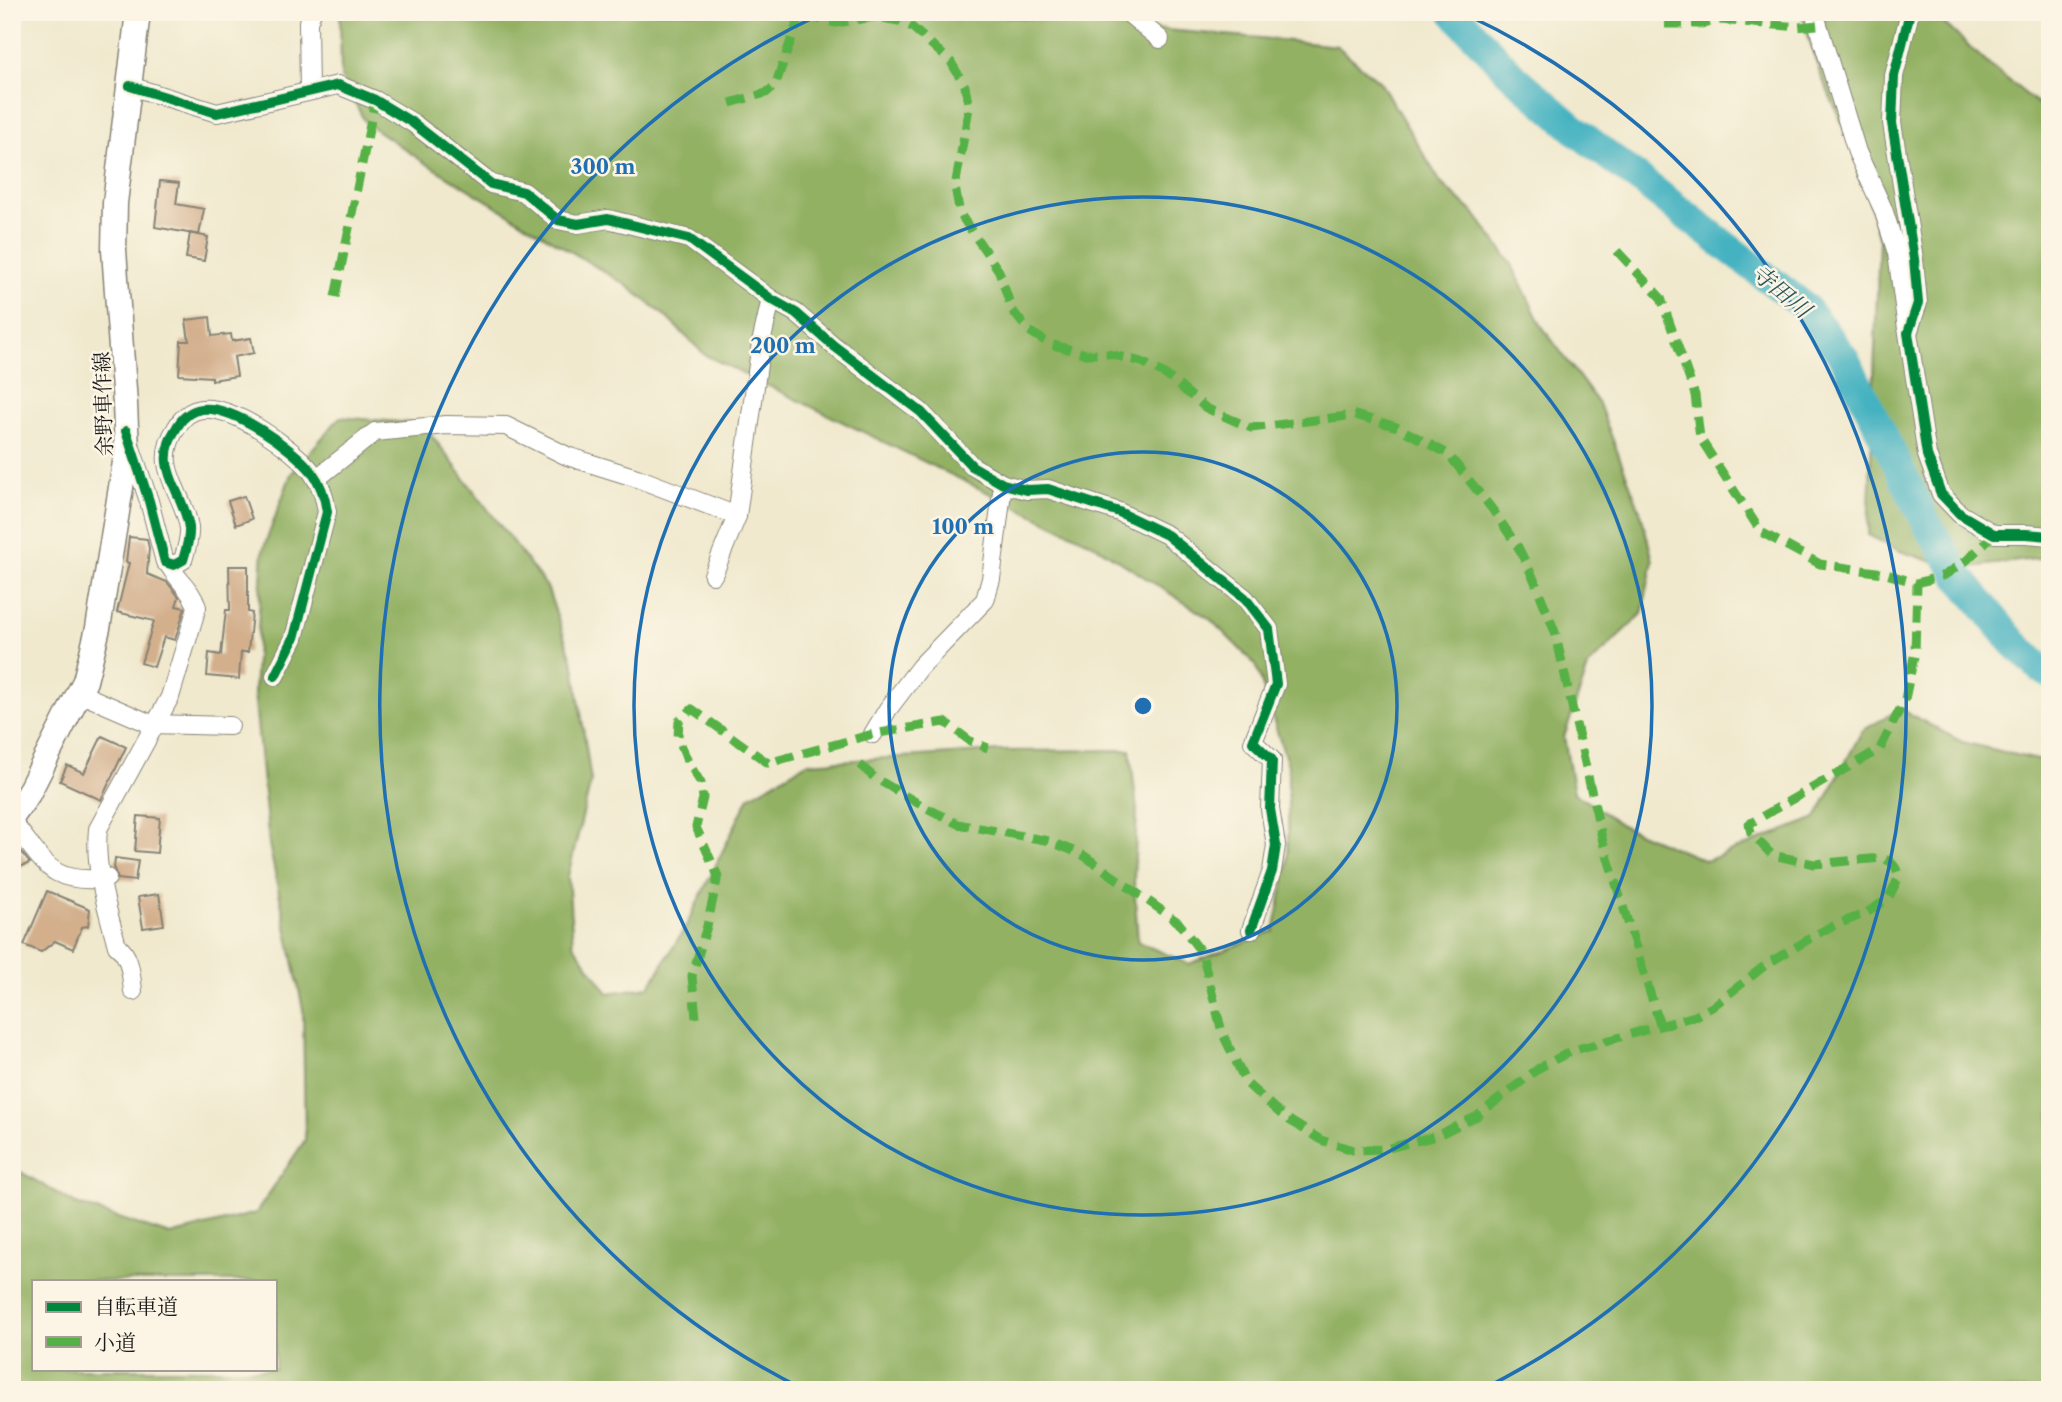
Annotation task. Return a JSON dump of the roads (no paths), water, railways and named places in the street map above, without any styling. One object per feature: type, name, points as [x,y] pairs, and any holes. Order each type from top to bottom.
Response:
[{"type":"main road","name":"余野車作線","points":[[12,820],[85,681],[98,628],[127,450],[114,250],[115,203],[138,12]]},
{"type":"street","points":[[309,91],[308,22],[312,12]]},
{"type":"street","points":[[1127,12],[1160,40]]},
{"type":"street","points":[[1814,12],[1857,152],[1884,209],[1897,253],[1927,455],[1941,494],[1959,514],[1994,534],[2050,537]]},
{"type":"street","points":[[1908,333],[1918,303],[1904,188],[1892,123],[1894,76],[1910,12]]},
{"type":"street","points":[[130,86],[217,113],[338,85],[375,100],[414,123],[491,184],[524,192],[558,220],[578,224],[608,219],[689,239],[771,299],[796,313],[834,346],[921,412],[972,466],[1003,484],[1027,490],[1048,489],[1119,512],[1167,535],[1244,598],[1269,629],[1276,684],[1253,742],[1272,760],[1270,809],[1276,845],[1272,871],[1251,930]]},
{"type":"street","points":[[713,575],[737,516],[761,343],[771,299]]},
{"type":"street","points":[[126,431],[149,501],[164,562],[174,565],[183,560],[190,531],[185,511],[168,475],[166,452],[177,427],[191,412],[202,409],[218,410],[243,421],[292,452],[316,479],[325,494],[327,512],[294,638],[275,676]]},
{"type":"street","points":[[316,479],[375,432],[446,425],[506,426],[521,431],[567,456],[637,478],[737,516]]},
{"type":"street","points":[[873,734],[920,667],[985,600],[991,579],[1003,484]]},
{"type":"street","points":[[133,991],[130,969],[123,951],[117,947],[96,846],[98,828],[170,697],[197,607],[194,598],[168,563]]},
{"type":"street","points":[[79,693],[151,724],[230,726]]},
{"type":"street","points":[[12,820],[55,873],[79,880],[104,878]]},
{"type":"waterway","name":"寺田川","points":[[1453,12],[1510,73],[1579,133],[1805,307],[1845,359],[1926,522],[1958,575],[2013,642],[2041,669],[2050,674]]}]
